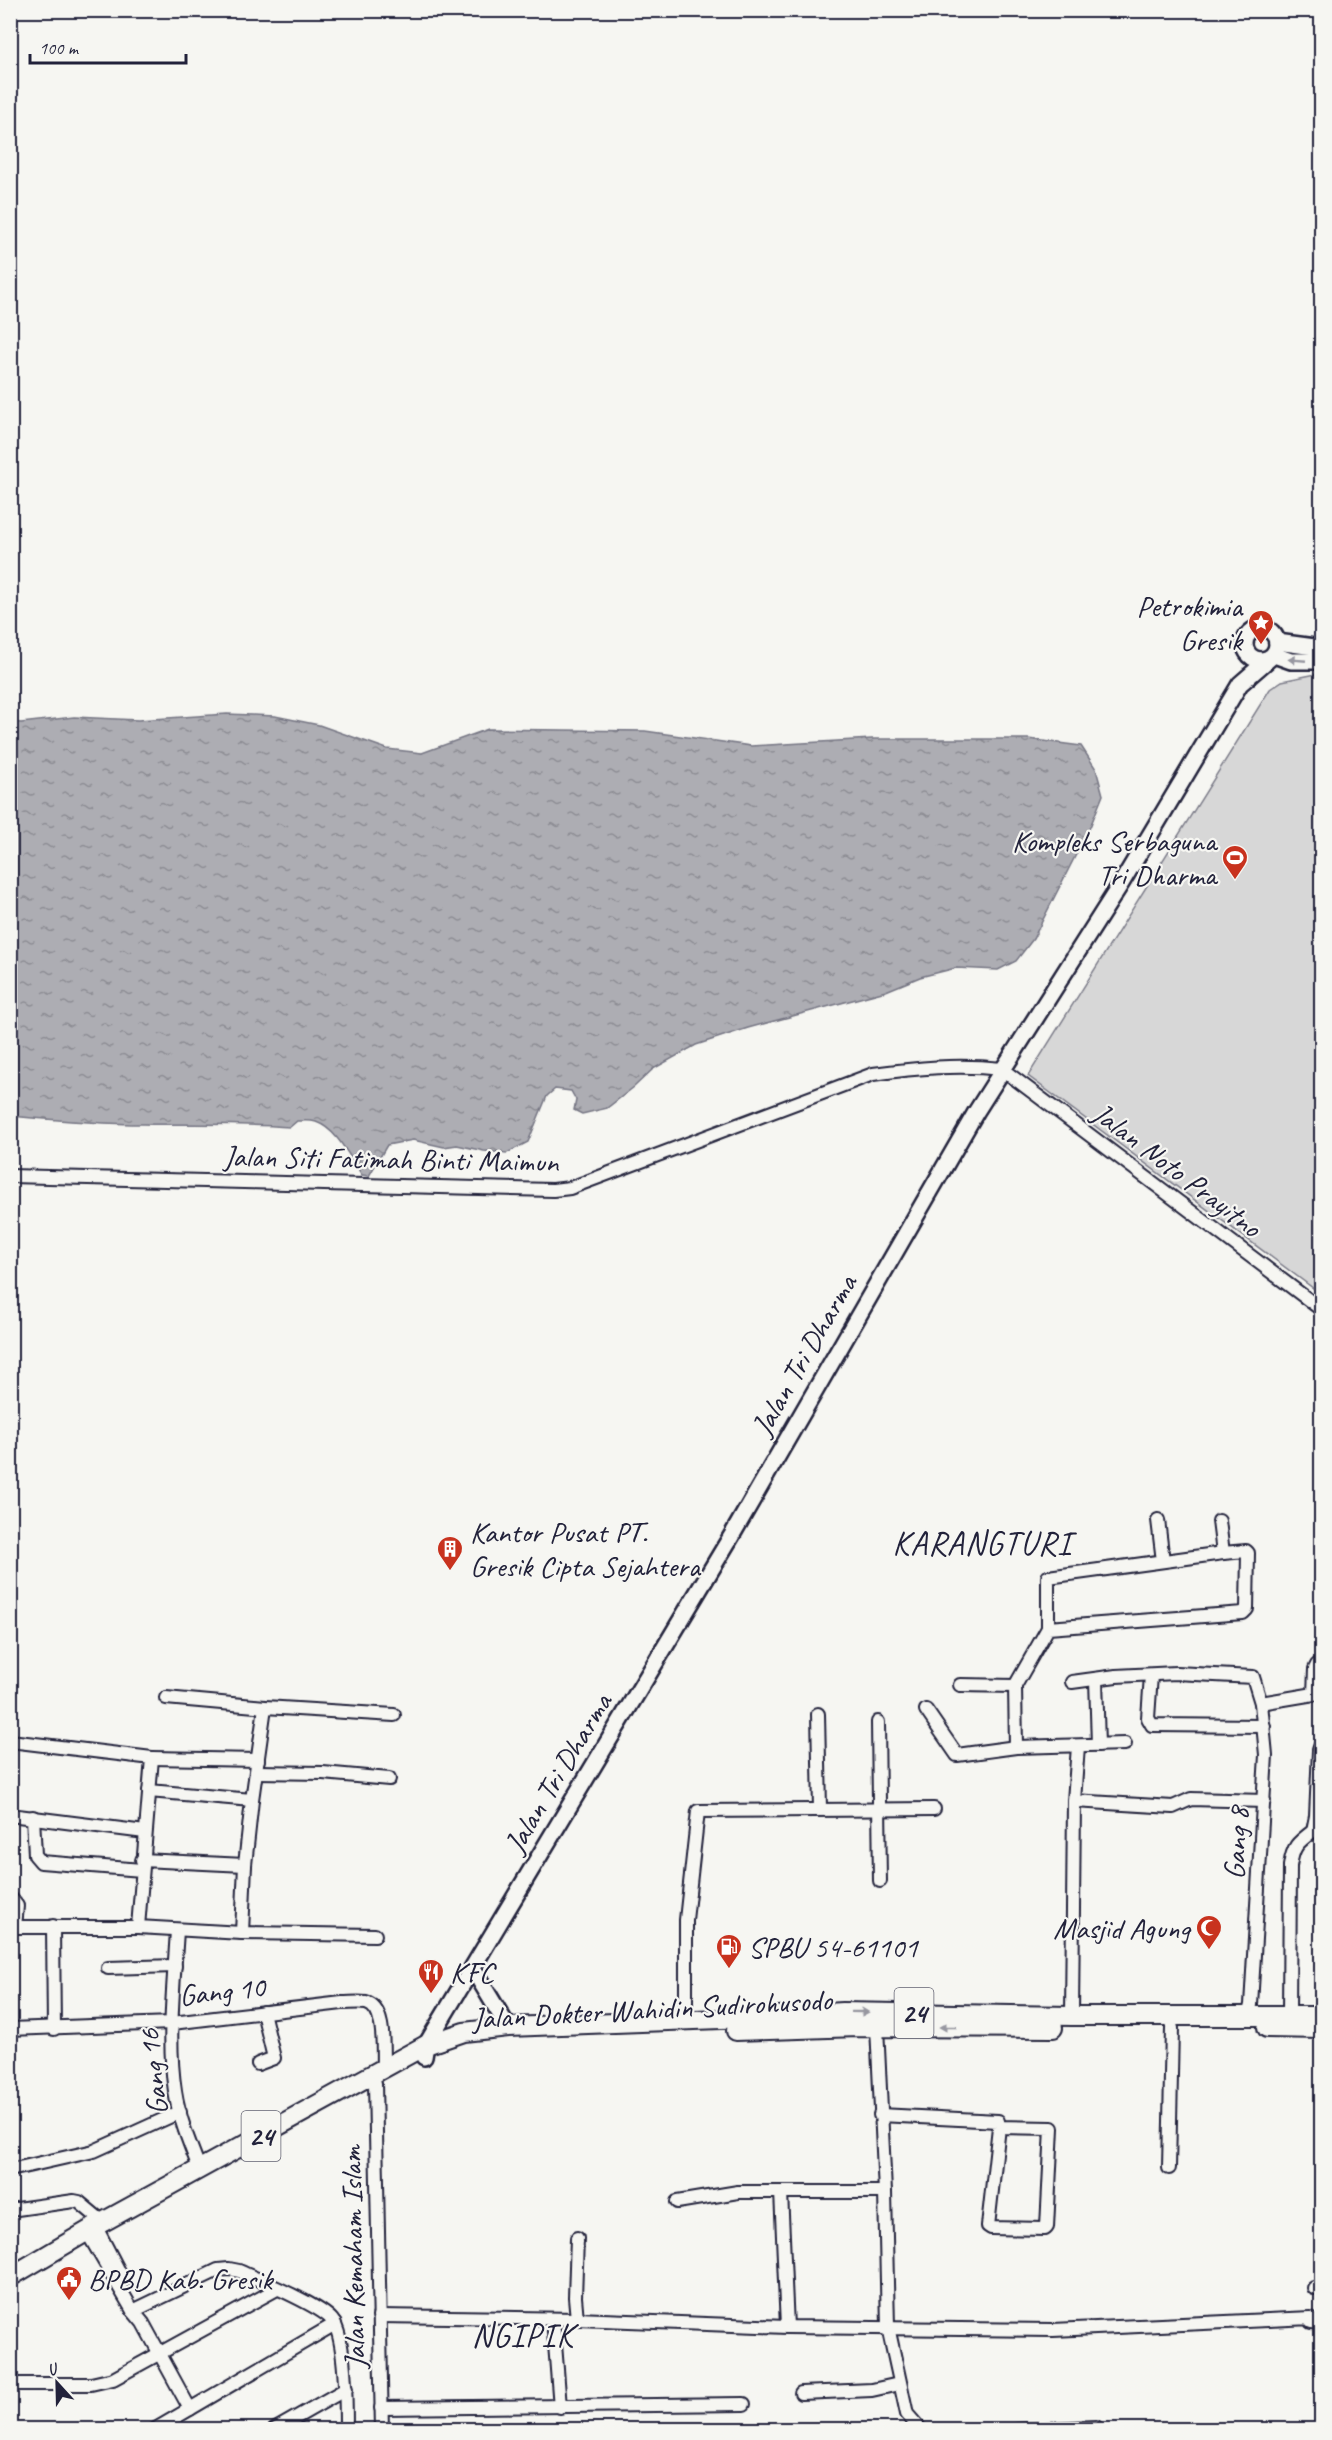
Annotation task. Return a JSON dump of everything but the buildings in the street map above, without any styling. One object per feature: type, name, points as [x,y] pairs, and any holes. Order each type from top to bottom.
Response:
[{"type":"highway","name":"Jalan Dokter Wahidin Sudirohusodo","points":[[10,2277],[425,2051],[481,2042],[510,2033],[686,2020],[842,2012],[1248,2016],[1322,2029]]},
{"type":"highway","name":"Jalan Dokter Wahidin Sudirohusodo","points":[[510,2033],[877,2027],[1172,2028],[1289,2022],[1322,2016]]},
{"type":"highway","name":"Jalan Dokter Wahidin Sudirohusodo","points":[[10,2288],[96,2232],[200,2170],[379,2076]]},
{"type":"main road","points":[[1274,652],[1272,632],[1259,628],[1247,635],[1245,649],[1255,659],[1274,652],[1322,648]]},
{"type":"main road","name":"Jalan Tri Dharma","points":[[1240,684],[1245,649]]},
{"type":"main road","points":[[1274,652],[1291,661],[1322,661]]},
{"type":"main road","name":"Jalan Tri Dharma","points":[[425,2051],[732,1535],[1002,1069],[1122,882],[1240,684],[1274,652]]},
{"type":"main road","points":[[473,1969],[510,2033]]},
{"type":"street","name":"Jalan Siti Fatimah Binti Maimun","points":[[10,1176],[554,1190],[570,1188],[873,1074],[919,1068],[975,1066],[1002,1069]]},
{"type":"street","name":"Jalan Noto Prayitno","points":[[1002,1069],[1322,1310]]},
{"type":"street","points":[[1158,1520],[1163,1561]]},
{"type":"street","points":[[1219,1521],[1223,1553]]},
{"type":"street","points":[[1016,1747],[1015,1686],[1048,1628],[1048,1577],[1223,1553],[1246,1551],[1248,1553],[1247,1609],[1243,1613],[1048,1628]]},
{"type":"street","points":[[1261,1703],[1314,1694],[1315,1668],[1322,1664]]},
{"type":"street","points":[[1072,1682],[1151,1675],[1148,1718],[1152,1725],[1264,1726]]},
{"type":"street","name":"Gang 8","points":[[1151,1675],[1251,1675],[1261,1703],[1264,1726],[1264,1802],[1251,2005],[1248,2016]]},
{"type":"street","points":[[1096,1679],[1098,1745]]},
{"type":"street","points":[[960,1685],[1015,1686]]},
{"type":"street","points":[[166,1698],[394,1715]]},
{"type":"street","points":[[242,1933],[245,1865],[265,1707]]},
{"type":"street","points":[[926,1710],[955,1754],[1016,1747],[1125,1744]]},
{"type":"street","points":[[818,1714],[820,1809]]},
{"type":"street","points":[[878,1722],[880,1881]]},
{"type":"street","points":[[10,1741],[152,1758],[389,1779]]},
{"type":"street","points":[[1289,2022],[1291,1859],[1296,1844],[1317,1831],[1319,1750],[1322,1742]]},
{"type":"street","points":[[1071,2016],[1074,1801],[1078,1746]]},
{"type":"street","points":[[138,1927],[152,1758]]},
{"type":"street","points":[[149,1791],[252,1800]]},
{"type":"street","points":[[1074,1801],[1173,1807],[1191,1799],[1264,1802]]},
{"type":"street","points":[[686,2020],[686,1920],[698,1811],[934,1809]]},
{"type":"street","points":[[10,1815],[145,1832]]},
{"type":"street","points":[[33,1817],[35,1855],[41,1862],[245,1865]]},
{"type":"street","points":[[10,1897],[17,1906],[13,1927],[138,1927],[242,1933],[375,1935]]},
{"type":"street","points":[[52,1926],[54,2029]]},
{"type":"street","name":"Gang 16","points":[[177,1930],[172,2023],[174,2080],[180,2112],[200,2170]]},
{"type":"street","points":[[108,1968],[175,1966]]},
{"type":"street","name":"Gang 10","points":[[10,2029],[172,2023],[342,2003],[365,2003],[373,2006],[380,2016],[379,2076]]},
{"type":"street","points":[[258,2064],[274,2058],[263,2012]]},
{"type":"street","points":[[877,2027],[885,2192],[888,2327],[898,2385],[906,2414],[921,2430]]},
{"type":"street","points":[[1168,2168],[1172,2028]]},
{"type":"street","name":"Jalan Kemaham Islam","points":[[379,2076],[381,2294],[379,2316],[382,2430]]},
{"type":"street","points":[[10,2170],[94,2151],[180,2112]]},
{"type":"street","points":[[880,2115],[996,2120],[999,2127],[988,2226],[1045,2229],[1047,2227],[1052,2128],[999,2127]]},
{"type":"street","points":[[677,2202],[738,2192],[885,2192]]},
{"type":"street","points":[[782,2192],[787,2327]]},
{"type":"street","points":[[10,2210],[79,2202],[159,2355],[190,2409]]},
{"type":"street","points":[[577,2238],[575,2296],[577,2319]]},
{"type":"street","points":[[137,2313],[218,2270],[229,2269],[277,2289],[327,2315],[335,2324],[342,2356],[346,2389],[346,2430]]},
{"type":"street","points":[[10,2384],[101,2383],[125,2374],[277,2289]]},
{"type":"street","points":[[379,2316],[577,2319],[787,2327],[1053,2330],[1311,2318],[1311,2322],[1322,2323]]},
{"type":"street","points":[[553,2319],[560,2407]]},
{"type":"street","points":[[154,2430],[335,2324]]},
{"type":"street","points":[[801,2393],[872,2390],[898,2385]]},
{"type":"street","points":[[274,2430],[346,2389]]},
{"type":"street","points":[[381,2408],[744,2404]]},
{"type":"street","points":[[1018,2430],[1096,2427]]},
{"type":"shaded area","name":"Kompleks Serbaguna Tri Dharma","points":[[1322,673],[1321,1294],[1028,1076],[1270,689],[1282,681]]},
{"type":"water","points":[[227,714],[275,716],[319,725],[387,749],[422,753],[488,729],[645,731],[751,746],[872,739],[1028,739],[1081,746],[1096,769],[1103,795],[1090,827],[1033,939],[1016,961],[998,970],[956,968],[920,977],[886,991],[748,1028],[696,1045],[653,1069],[607,1108],[582,1114],[574,1110],[576,1100],[571,1091],[555,1089],[547,1096],[528,1142],[507,1153],[457,1145],[444,1147],[413,1140],[387,1145],[369,1176],[362,1175],[337,1137],[314,1121],[297,1121],[290,1127],[110,1123],[11,1116],[11,722],[74,717],[138,720]]},
{"type":"place","name":"Petrokimia Gresik","points":[[1261,646]]},
{"type":"place","name":"Kompleks Serbaguna Tri Dharma","points":[[1235,881]]},
{"type":"place","name":"Kantor Pusat PT. Gresik Cipta Sejahtera","points":[[450,1572]]},
{"type":"place","name":"Masjid Agung","points":[[1209,1951]]},
{"type":"place","name":"SPBU 54-61101","points":[[729,1970]]},
{"type":"place","name":"KFC","points":[[431,1995]]},
{"type":"place","name":"BPBD Kab. Gresik","points":[[69,2302]]},
{"type":"district","name":"KARANGTURI","points":[[982,1543]]},
{"type":"district","name":"NGIPIK","points":[[523,2335]]}]
